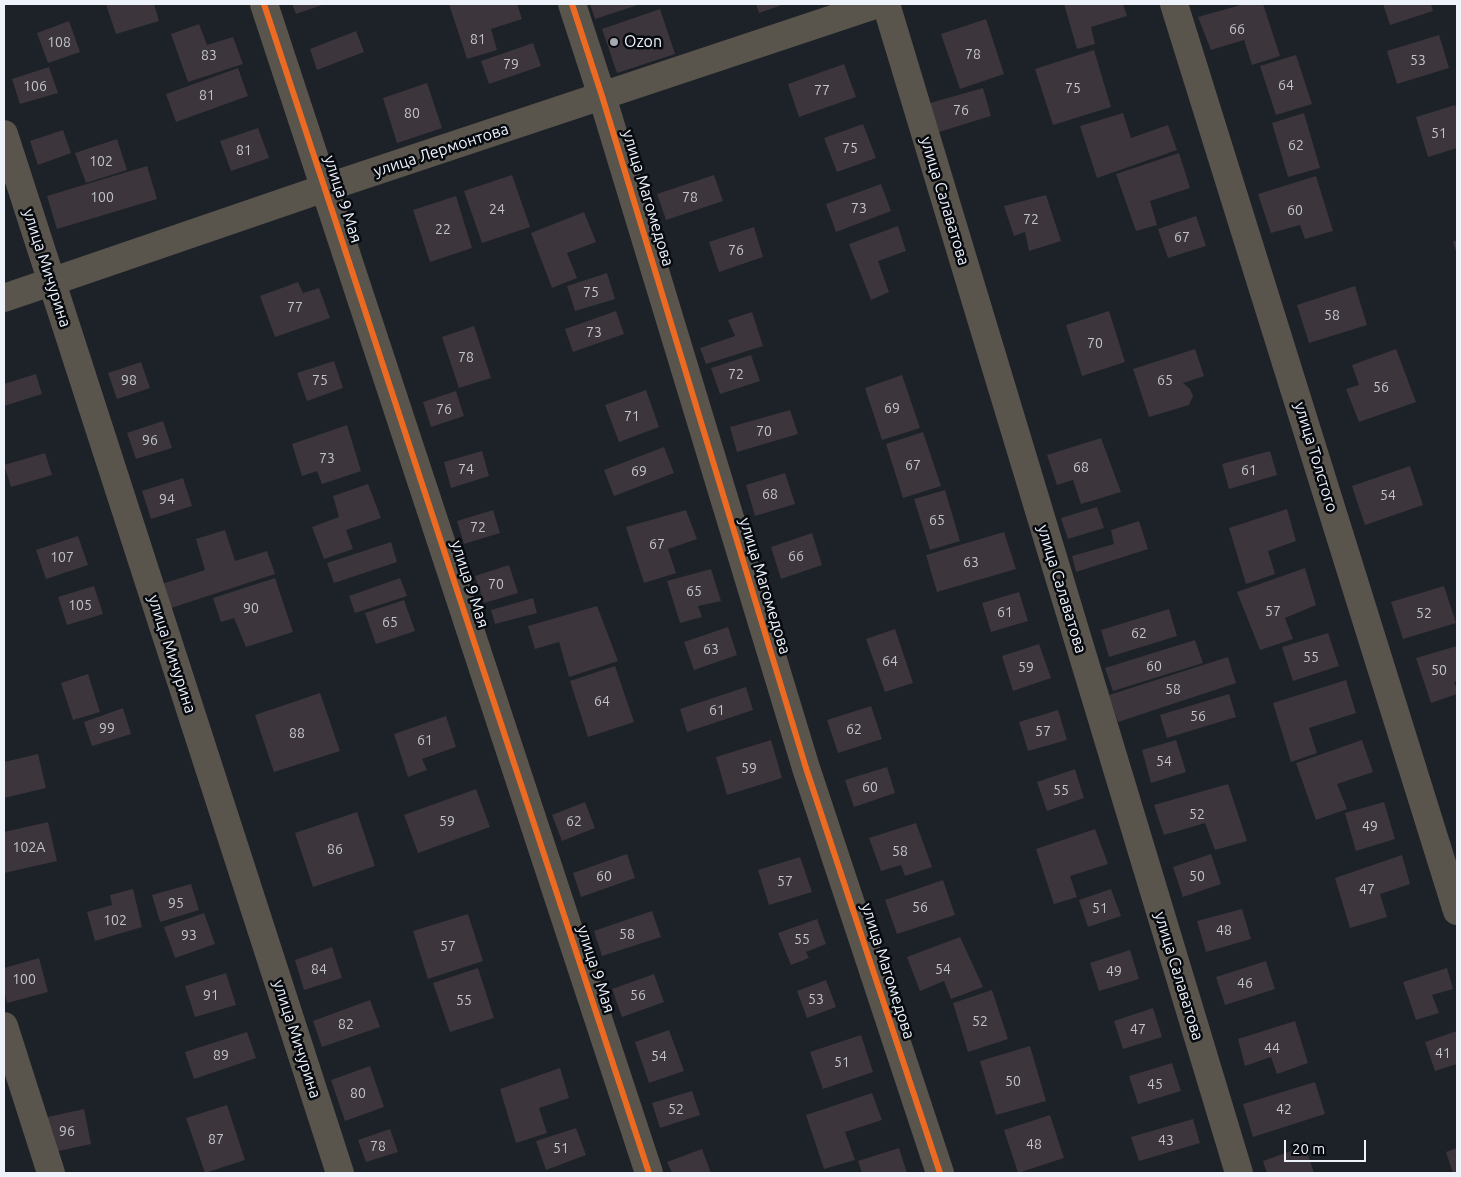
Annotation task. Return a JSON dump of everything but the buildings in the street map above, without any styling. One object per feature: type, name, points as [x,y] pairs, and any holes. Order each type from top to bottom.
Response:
[{"type":"street","name":"улица 9 Мая","points":[[264,4],[649,1173]]},
{"type":"street","name":"улица Магомедова","points":[[572,4],[602,96],[806,768],[940,1173]]},
{"type":"street","name":"улица Лермонтова","points":[[4,298],[325,188],[878,4]]},
{"type":"street","name":"улица Салаватова","points":[[886,4],[1239,1173]]},
{"type":"street","name":"улица Толстого","points":[[1174,4],[1457,911]]},
{"type":"street","name":"улица Мичурина","points":[[4,134],[340,1173]]},
{"type":"street","points":[[4,1026],[51,1173]]},
{"type":"cycle path","points":[[264,4],[649,1173]]},
{"type":"cycle path","points":[[572,4],[602,96],[806,768],[940,1173]]},
{"type":"place","name":"Ozon","points":[[614,42]]}]
